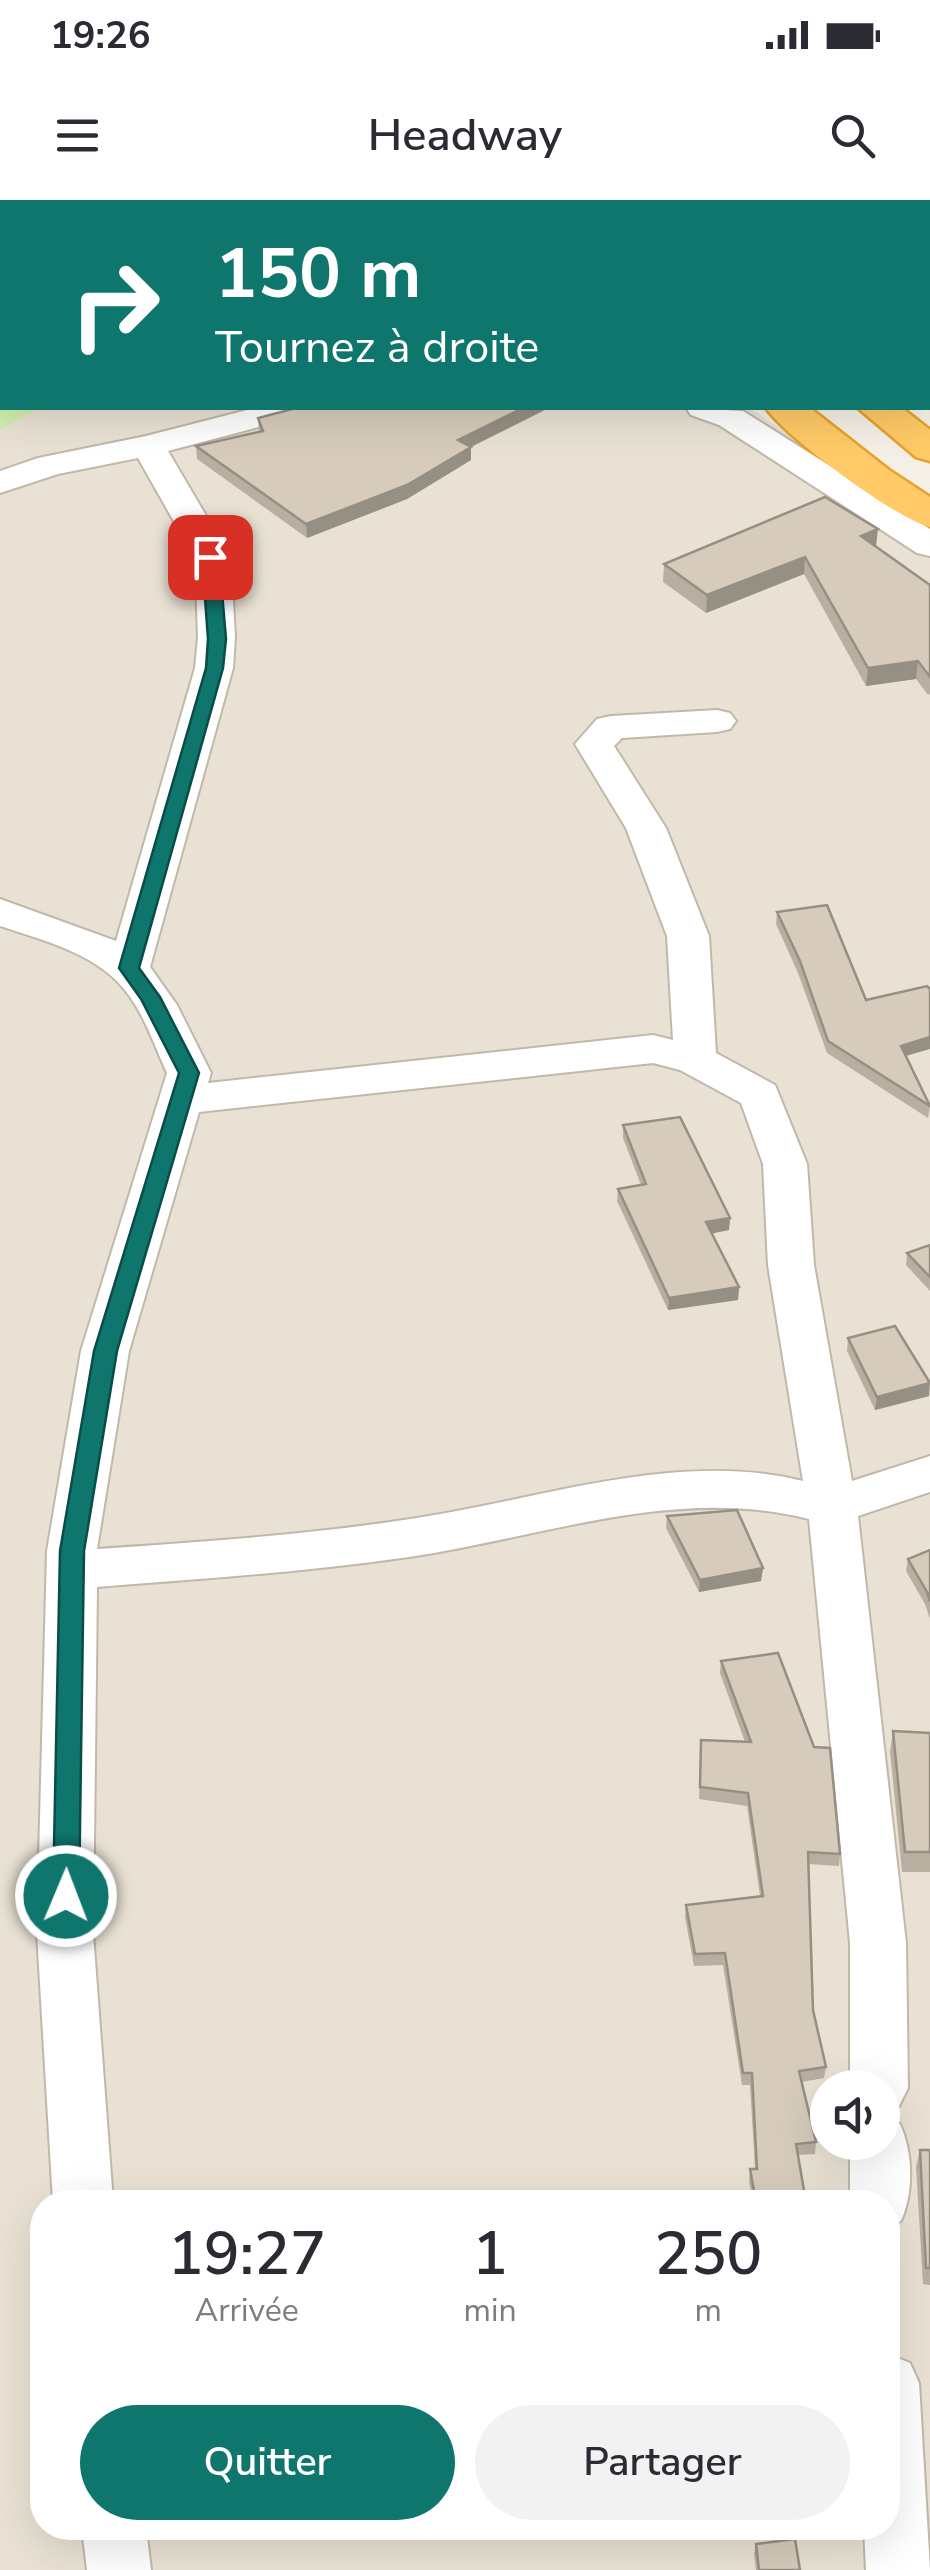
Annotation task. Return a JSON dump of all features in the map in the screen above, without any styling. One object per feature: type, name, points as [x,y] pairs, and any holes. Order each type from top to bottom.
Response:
[{"type":"highway","points":[[789,410],[875,479],[930,515]]},
{"type":"highway","points":[[881,410],[930,449]]},
{"type":"street","points":[[0,483],[50,465],[148,446],[284,410]]},
{"type":"street","points":[[709,410],[731,418],[930,545]]},
{"type":"street","points":[[129,968],[214,668],[217,639],[210,557],[203,535],[148,446]]},
{"type":"street","points":[[695,1060],[688,936],[646,828],[594,744],[610,727],[717,721]]},
{"type":"street","points":[[0,912],[74,938],[129,968],[150,997],[189,1073],[105,1351],[71,1570],[65,1932],[82,2190]]},
{"type":"street","points":[[181,1100],[653,1049],[695,1060],[760,1095],[785,1164],[791,1265],[831,1506],[878,1943],[879,2070]]},
{"type":"street","points":[[71,1570],[248,1557],[411,1538],[638,1494],[767,1490],[831,1506],[930,1474]]},
{"type":"street","points":[[879,2160],[880,2190]]},
{"type":"street","points":[[115,2540],[119,2570]]},
{"type":"street","points":[[896,2540],[898,2570]]},
{"type":"shaded area","points":[[36,410],[753,410],[930,530],[930,2570],[0,2570],[0,430]]},
{"type":"green space","points":[[0,410],[36,410],[0,430]]},
{"type":"building","points":[[288,410],[519,410],[458,440],[471,447],[407,485],[306,524],[196,446],[263,431],[258,418]]},
{"type":"building","points":[[825,497],[878,529],[861,536],[930,585],[930,677],[918,661],[868,668],[805,557],[707,595],[664,564]]},
{"type":"building","points":[[827,905],[866,1000],[927,986],[930,989],[930,1037],[901,1046],[930,1106],[828,1041],[800,961],[777,912]]},
{"type":"building","points":[[680,1117],[730,1218],[706,1222],[739,1287],[669,1298],[618,1189],[646,1184],[623,1125]]},
{"type":"building","points":[[930,1245],[930,1277],[907,1253]]},
{"type":"building","points":[[895,1326],[930,1383],[877,1397],[848,1338]]},
{"type":"building","points":[[737,1510],[763,1568],[700,1580],[667,1516]]},
{"type":"building","points":[[930,1550],[930,1601],[908,1559]]},
{"type":"building","points":[[778,1653],[814,1747],[830,1748],[840,1854],[808,1852],[813,2010],[826,2067],[799,2071],[810,2117],[810,2143],[796,2144],[804,2190],[754,2190],[750,2169],[757,2169],[752,2073],[743,2073],[725,1953],[695,1954],[686,1905],[763,1896],[748,1793],[700,1787],[701,1740],[751,1742],[721,1661]]},
{"type":"building","points":[[893,1731],[930,1733],[930,1852],[905,1852]]},
{"type":"building","points":[[920,2150],[930,2150],[930,2268],[926,2268]]},
{"type":"building","points":[[795,2540],[800,2570],[759,2570],[756,2544]]},
{"type":"route","points":[[66,1896],[72,1551],[105,1351],[189,1073],[150,997],[129,968],[214,668],[217,639],[210,557]]}]
